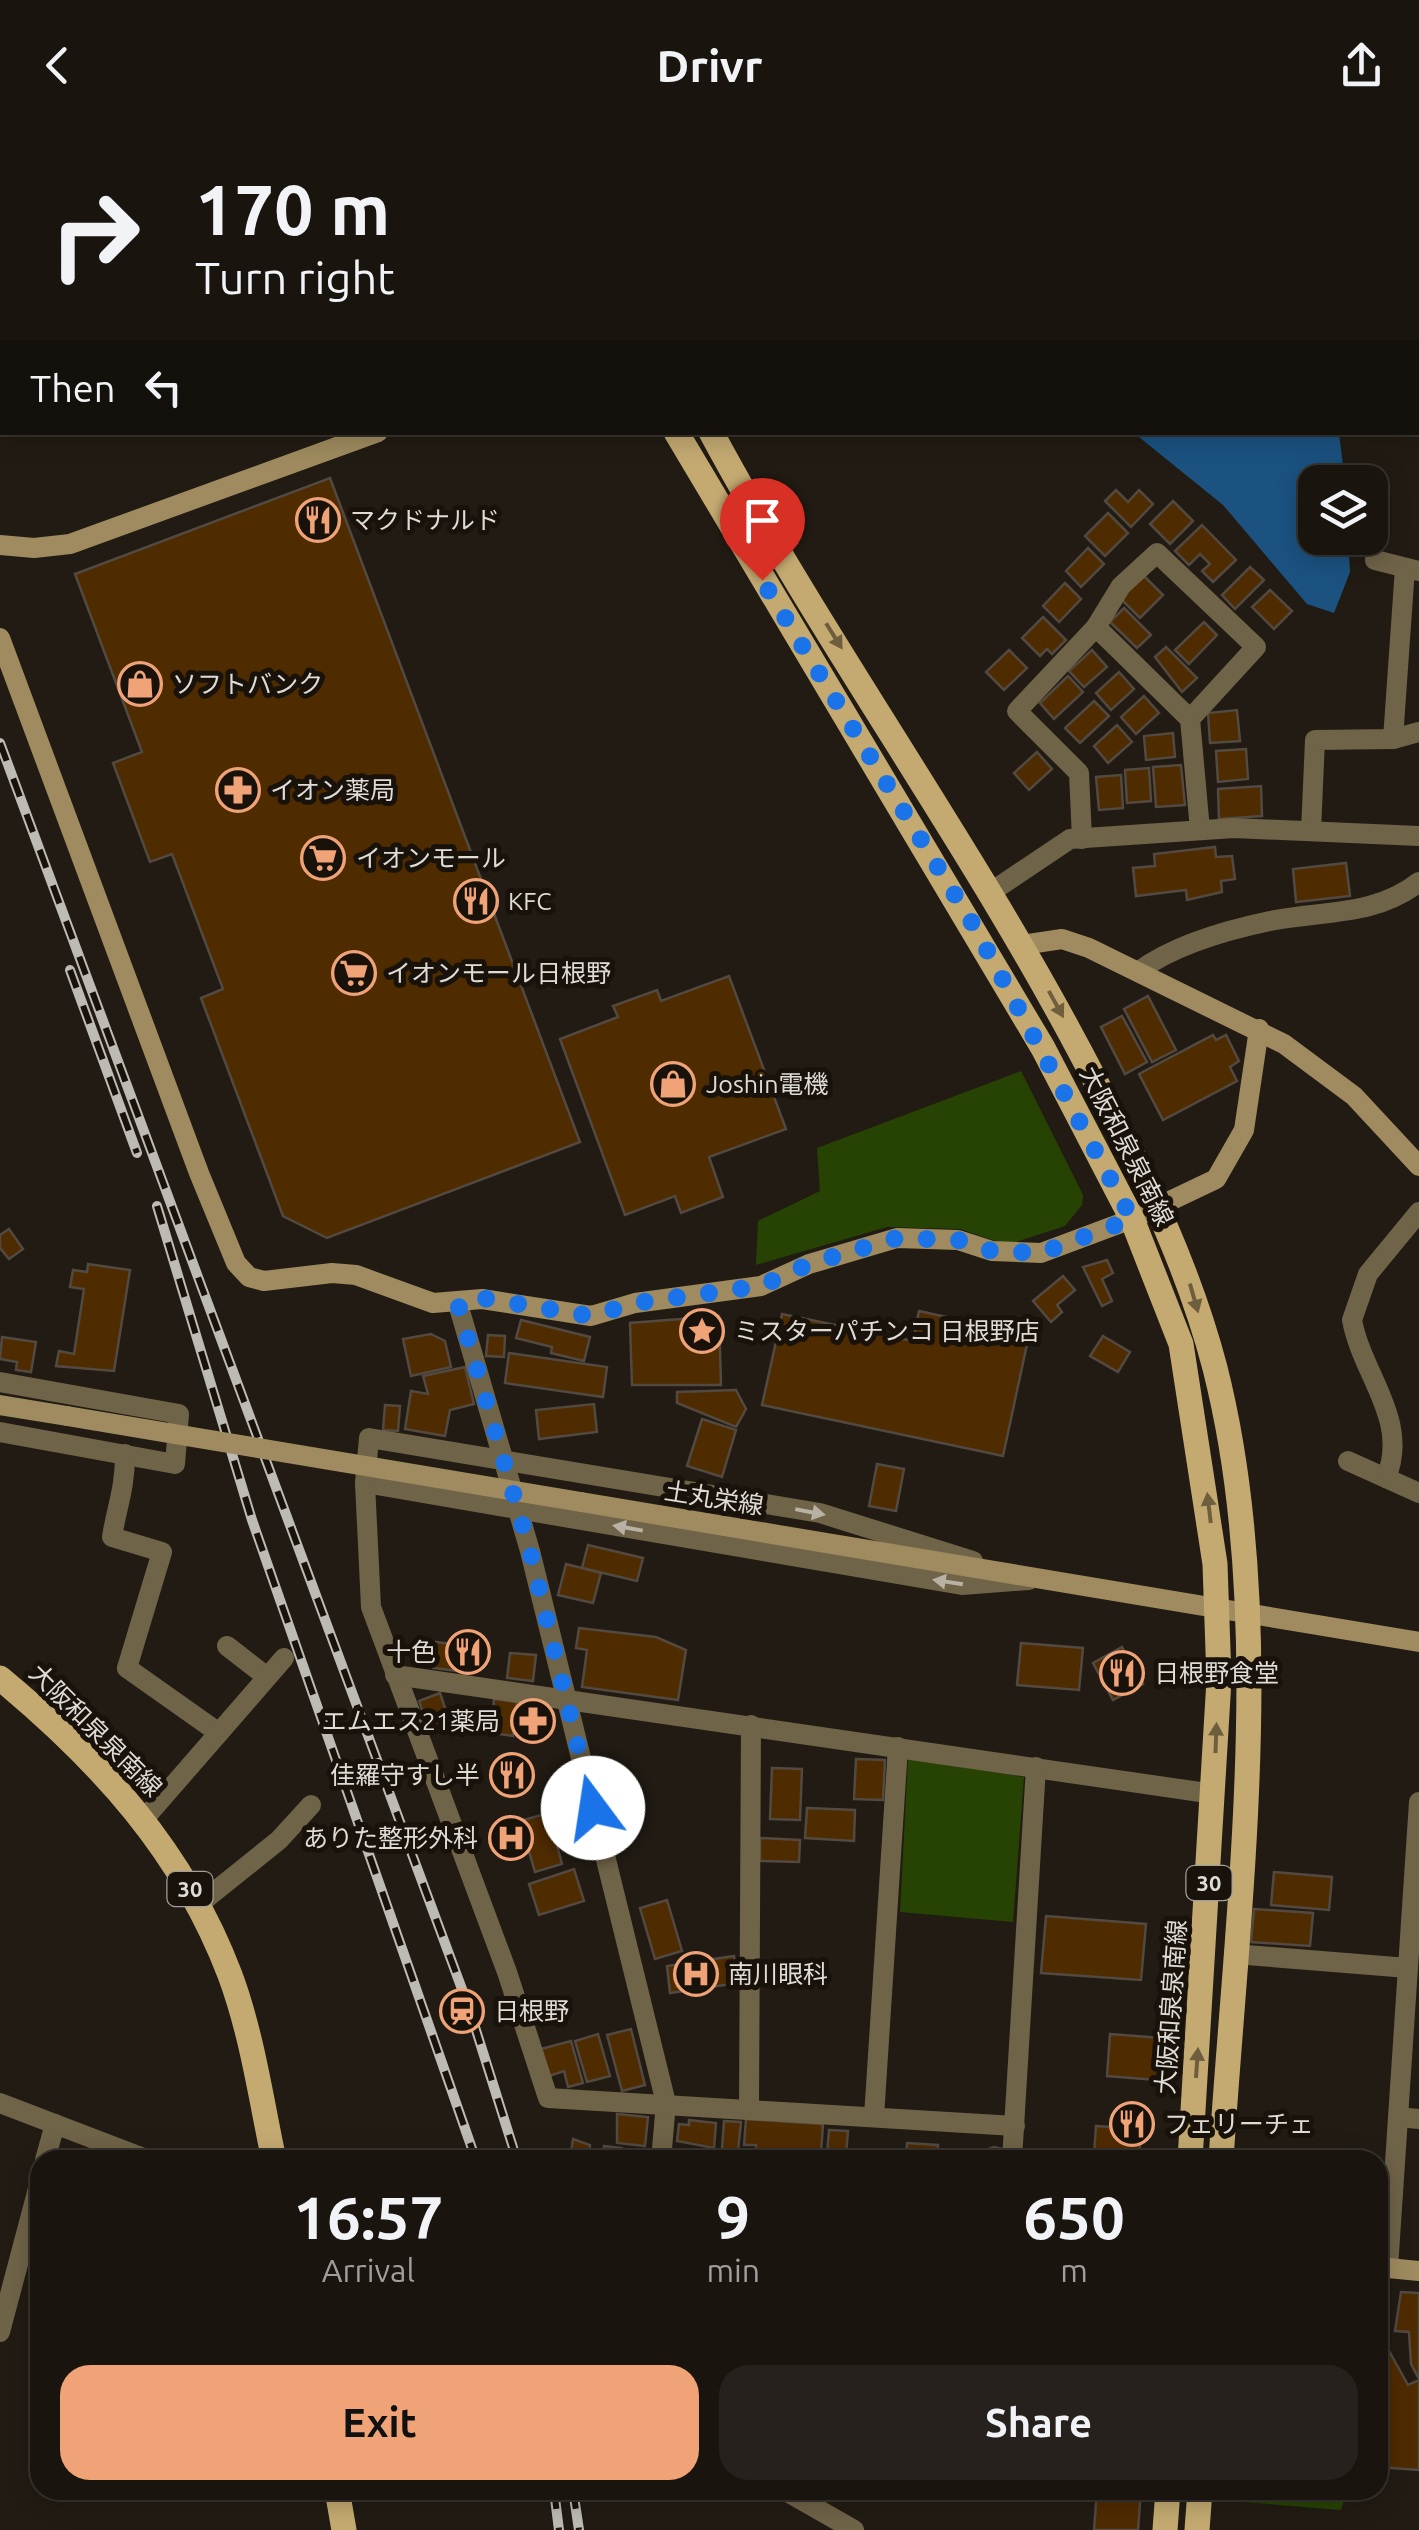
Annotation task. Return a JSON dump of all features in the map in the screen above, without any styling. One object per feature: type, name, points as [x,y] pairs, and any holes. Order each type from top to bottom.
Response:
[{"type":"main road","name":"大阪和泉泉南線","points":[[678,435],[974,926],[1132,1219],[1181,1344],[1208,1498],[1219,1680],[1191,2150]]},
{"type":"main road","name":"大阪和泉泉南線","points":[[713,435],[991,892],[1062,1016],[1158,1208],[1189,1281],[1216,1371],[1248,1613],[1222,2150]]},
{"type":"main road","name":"大阪和泉泉南線","points":[[0,1678],[68,1737],[144,1819],[198,1905],[241,2010],[272,2150]]},
{"type":"main road","points":[[338,2500],[344,2530]]},
{"type":"main road","points":[[1166,2530],[1168,2500]]},
{"type":"main road","points":[[1198,2530],[1200,2500]]},
{"type":"street","points":[[0,545],[34,548],[70,544],[370,435]]},
{"type":"street","points":[[1082,839],[1078,773],[1017,711],[1096,627],[1121,586],[1156,553],[1256,646],[1190,719]]},
{"type":"street","points":[[1375,560],[1412,570],[1393,739]]},
{"type":"street","points":[[1096,627],[1190,719],[1200,830]]},
{"type":"street","points":[[0,638],[236,1263],[249,1277],[264,1281],[332,1273],[356,1275],[419,1299],[458,1304],[482,1298],[591,1316],[635,1303],[761,1286],[809,1264],[897,1238],[958,1240],[992,1251],[1041,1253],[1132,1219],[1216,1179],[1233,1156],[1249,1111],[1259,1030]]},
{"type":"street","points":[[1310,831],[1316,740],[1393,739],[1419,732]]},
{"type":"street","points":[[991,892],[1070,839],[1200,830],[1419,836]]},
{"type":"street","points":[[1139,971],[1160,955],[1270,921],[1374,908],[1419,882]]},
{"type":"street","points":[[1022,945],[1062,939],[1139,971],[1259,1030],[1332,1077],[1419,1166]]},
{"type":"street","points":[[1386,1478],[1392,1464],[1392,1420],[1352,1320],[1368,1274],[1419,1212]]},
{"type":"street","points":[[458,1304],[566,1698],[666,2103],[662,2150]]},
{"type":"street","points":[[0,1382],[179,1414],[175,1464],[0,1432]]},
{"type":"street","name":"土丸栄線","points":[[0,1405],[1419,1642]]},
{"type":"street","points":[[999,1570],[820,1513],[368,1438],[365,1484],[371,1608],[500,1954],[548,2098],[1015,2126]]},
{"type":"street","points":[[125,1454],[125,1493],[116,1510],[112,1538],[162,1552],[127,1668],[219,1733]]},
{"type":"street","points":[[1348,1461],[1419,1493]]},
{"type":"street","points":[[365,1484],[962,1585],[1045,1578]]},
{"type":"street","points":[[228,1646],[267,1677]]},
{"type":"street","points":[[144,1819],[284,1658]]},
{"type":"street","points":[[395,1675],[1214,1794]]},
{"type":"street","points":[[749,2108],[750,1725]]},
{"type":"street","points":[[874,2117],[898,1747]]},
{"type":"street","points":[[1013,2150],[1036,1767]]},
{"type":"street","points":[[1388,2239],[1409,2118],[1408,1968],[1419,1802]]},
{"type":"street","points":[[198,1905],[280,1840],[311,1805]]},
{"type":"street","points":[[1234,1954],[1408,1968]]},
{"type":"street","points":[[0,2103],[123,2150]]},
{"type":"street","points":[[48,2150],[55,2124]]},
{"type":"street","points":[[0,2332],[30,2218]]},
{"type":"street","points":[[1388,2268],[1419,2271]]},
{"type":"street","points":[[802,2500],[854,2530]]},
{"type":"green space","points":[[1021,1071],[1083,1195],[1082,1205],[1065,1226],[1007,1245],[960,1229],[887,1227],[756,1265],[758,1221],[820,1191],[817,1148]]},
{"type":"green space","points":[[908,1759],[1024,1777],[1013,1922],[900,1912]]},
{"type":"green space","points":[[1219,2500],[1344,2500],[1341,2510]]},
{"type":"water","points":[[1136,435],[1339,435],[1343,465],[1298,465],[1298,555],[1349,555],[1350,572],[1334,613],[1307,604],[1223,505]]},
{"type":"building","name":"イオンモール","points":[[330,478],[580,1142],[327,1238],[283,1216],[201,998],[223,989],[172,854],[150,862],[113,763],[142,752],[75,574]]},
{"type":"building","points":[[1116,490],[1128,502],[1139,490],[1153,504],[1131,527],[1105,501]]},
{"type":"building","points":[[1173,501],[1193,521],[1170,544],[1150,524]]},
{"type":"building","points":[[1108,513],[1128,533],[1105,556],[1085,536]]},
{"type":"building","points":[[1202,525],[1236,560],[1213,582],[1202,571],[1210,564],[1200,554],[1189,565],[1175,551]]},
{"type":"building","points":[[1088,548],[1104,564],[1081,587],[1066,571]]},
{"type":"building","points":[[1250,567],[1264,580],[1235,609],[1222,595]]},
{"type":"building","points":[[1143,575],[1163,595],[1140,618],[1120,598]]},
{"type":"building","points":[[1065,583],[1081,599],[1059,622],[1043,606]]},
{"type":"building","points":[[1270,590],[1292,611],[1274,629],[1252,607]]},
{"type":"building","points":[[1124,608],[1151,635],[1137,648],[1110,622]]},
{"type":"building","points":[[1043,617],[1066,640],[1052,654],[1047,649],[1040,656],[1022,638]]},
{"type":"building","points":[[1204,622],[1217,635],[1189,664],[1175,650]]},
{"type":"building","points":[[1166,647],[1197,678],[1182,692],[1155,657]]},
{"type":"building","points":[[1009,650],[1027,668],[1004,690],[986,672]]},
{"type":"building","points":[[1092,650],[1107,667],[1084,687],[1069,671]]},
{"type":"building","points":[[1119,672],[1134,689],[1111,710],[1096,693]]},
{"type":"building","points":[[1068,676],[1083,692],[1054,719],[1040,703]]},
{"type":"building","points":[[1144,696],[1159,713],[1136,734],[1121,717]]},
{"type":"building","points":[[1094,701],[1109,716],[1080,743],[1065,728]]},
{"type":"building","points":[[1237,710],[1240,741],[1210,743],[1208,713]]},
{"type":"building","points":[[1117,725],[1132,742],[1108,763],[1094,746]]},
{"type":"building","points":[[1173,733],[1175,757],[1146,760],[1144,736]]},
{"type":"building","points":[[1246,749],[1248,779],[1218,782],[1216,751]]},
{"type":"building","points":[[1037,752],[1052,769],[1029,790],[1014,773]]},
{"type":"building","points":[[1181,765],[1185,805],[1156,807],[1153,767]]},
{"type":"building","points":[[1149,768],[1151,801],[1127,803],[1125,770]]},
{"type":"building","points":[[1121,775],[1123,808],[1099,810],[1096,777]]},
{"type":"building","points":[[1261,786],[1262,816],[1219,819],[1218,789]]},
{"type":"building","points":[[1215,847],[1216,857],[1232,856],[1235,879],[1221,881],[1222,892],[1187,900],[1186,890],[1136,896],[1133,868],[1155,866],[1154,854]]},
{"type":"building","points":[[1346,863],[1350,896],[1296,902],[1293,869]]},
{"type":"building","name":"Joshin電機","points":[[729,976],[786,1129],[709,1157],[723,1197],[681,1213],[675,1196],[625,1215],[560,1039],[618,1017],[613,1006],[657,990],[661,1001]]},
{"type":"building","points":[[1148,996],[1176,1050],[1152,1062],[1124,1009]]},
{"type":"building","points":[[1122,1016],[1147,1062],[1125,1074],[1101,1027]]},
{"type":"building","points":[[1213,1035],[1216,1040],[1226,1035],[1239,1061],[1230,1067],[1237,1081],[1163,1120],[1139,1074]]},
{"type":"building","points":[[9,1229],[23,1249],[9,1259],[0,1248],[0,1235]]},
{"type":"building","points":[[1107,1260],[1113,1273],[1102,1279],[1112,1301],[1102,1306],[1083,1267]]},
{"type":"building","points":[[88,1264],[130,1270],[114,1371],[56,1366],[59,1351],[74,1354],[84,1289],[70,1287],[73,1270],[87,1272]]},
{"type":"building","points":[[1063,1276],[1075,1290],[1057,1305],[1062,1312],[1051,1322],[1033,1301]]},
{"type":"building","points":[[919,1311],[1029,1335],[1003,1456],[762,1405],[782,1314],[913,1341]]},
{"type":"building","points":[[719,1316],[721,1385],[632,1385],[630,1323]]},
{"type":"building","points":[[521,1320],[590,1337],[584,1361],[551,1353],[552,1347],[516,1338]]},
{"type":"building","points":[[431,1334],[445,1341],[451,1367],[411,1376],[403,1339]]},
{"type":"building","points":[[488,1335],[505,1336],[504,1357],[486,1356]]},
{"type":"building","points":[[1103,1336],[1130,1352],[1118,1372],[1090,1356]]},
{"type":"building","points":[[2,1337],[36,1342],[31,1372],[16,1370],[17,1362],[0,1359]]},
{"type":"building","points":[[509,1353],[607,1367],[603,1397],[505,1383]]},
{"type":"building","points":[[465,1367],[474,1404],[450,1410],[445,1436],[405,1429],[411,1391],[428,1394],[423,1376]]},
{"type":"building","points":[[736,1390],[746,1409],[736,1427],[677,1403],[677,1392]]},
{"type":"building","points":[[594,1404],[597,1432],[539,1439],[536,1410]]},
{"type":"building","points":[[385,1405],[400,1406],[398,1431],[383,1430]]},
{"type":"building","points":[[702,1419],[736,1430],[722,1477],[687,1466]]},
{"type":"building","points":[[877,1464],[904,1469],[896,1511],[869,1506]]},
{"type":"building","points":[[588,1545],[643,1558],[637,1581],[582,1568]]},
{"type":"building","points":[[566,1564],[601,1573],[593,1603],[558,1595]]},
{"type":"building","points":[[579,1628],[656,1637],[686,1650],[678,1700],[582,1687],[587,1650],[576,1648]]},
{"type":"building","points":[[436,1642],[461,1645],[458,1671],[433,1668]]},
{"type":"building","points":[[1021,1643],[1083,1648],[1079,1690],[1017,1685]]},
{"type":"building","points":[[1122,1647],[1143,1684],[1113,1700],[1093,1663]]},
{"type":"building","points":[[510,1653],[536,1655],[533,1681],[507,1678]]},
{"type":"building","points":[[440,1693],[451,1726],[430,1733],[419,1701]]},
{"type":"building","points":[[494,1699],[517,1702],[513,1736],[491,1733]]},
{"type":"building","points":[[519,1710],[545,1713],[542,1738],[517,1736]]},
{"type":"building","points":[[856,1759],[885,1760],[883,1800],[854,1799]]},
{"type":"building","points":[[772,1768],[802,1769],[800,1820],[770,1819]]},
{"type":"building","points":[[807,1808],[855,1810],[854,1841],[805,1838]]},
{"type":"building","points":[[548,1813],[562,1864],[535,1872],[520,1821]]},
{"type":"building","points":[[760,1838],[800,1840],[799,1862],[760,1861]]},
{"type":"building","points":[[574,1869],[584,1901],[539,1915],[529,1884]]},
{"type":"building","points":[[1274,1872],[1332,1877],[1329,1910],[1271,1905]]},
{"type":"building","points":[[667,1900],[682,1951],[655,1959],[640,1908]]},
{"type":"building","points":[[1254,1909],[1313,1913],[1310,1946],[1251,1942]]},
{"type":"building","points":[[1046,1916],[1146,1924],[1141,1980],[1041,1973]]},
{"type":"building","points":[[734,1956],[738,1983],[670,1993],[667,1966]]},
{"type":"building","points":[[631,2029],[645,2085],[622,2091],[607,2035]]},
{"type":"building","points":[[598,2034],[610,2076],[587,2082],[575,2041]]},
{"type":"building","points":[[1110,2034],[1173,2039],[1169,2081],[1107,2076]]},
{"type":"building","points":[[571,2041],[583,2083],[568,2087],[564,2071],[549,2076],[541,2049]]},
{"type":"building","points":[[617,2114],[648,2117],[645,2146],[617,2143]]},
{"type":"building","points":[[746,2119],[823,2124],[821,2150],[756,2150],[756,2145],[744,2145]]},
{"type":"building","points":[[689,2120],[716,2123],[714,2148],[677,2141],[679,2124],[689,2125]]},
{"type":"building","points":[[724,2121],[741,2122],[738,2150],[722,2149]]},
{"type":"building","points":[[1096,2126],[1141,2129],[1140,2150],[1094,2150]]},
{"type":"building","points":[[829,2130],[848,2131],[846,2150],[827,2150]]},
{"type":"building","points":[[573,2139],[590,2145],[590,2150],[571,2150]]},
{"type":"building","points":[[907,2143],[938,2145],[938,2150],[907,2150]]},
{"type":"building","points":[[1401,2292],[1419,2293],[1419,2379],[1411,2364],[1409,2332],[1395,2331]]},
{"type":"building","points":[[1388,2349],[1408,2385],[1419,2380],[1419,2470],[1388,2468]]},
{"type":"building","points":[[1096,2500],[1140,2500],[1138,2530],[1094,2530]]},
{"type":"railway","points":[[0,743],[469,2008],[514,2150]]},
{"type":"railway","points":[[70,970],[137,1153]]},
{"type":"railway","points":[[157,1206],[252,1520],[472,2150]]},
{"type":"railway","points":[[555,2500],[559,2530]]},
{"type":"railway","points":[[574,2500],[579,2530]]},
{"type":"place","name":"マクドナルド","points":[[318,520]]},
{"type":"place","name":"ソフトバンク","points":[[140,684]]},
{"type":"place","name":"イオン薬局","points":[[238,790]]},
{"type":"place","name":"イオンモール","points":[[323,858]]},
{"type":"place","name":"KFC","points":[[476,901]]},
{"type":"place","name":"イオンモール日根野","points":[[354,973]]},
{"type":"place","name":"Joshin電機","points":[[673,1084]]},
{"type":"place","name":"ミスターパチンコ 日根野店","points":[[702,1331]]},
{"type":"place","name":"十色","points":[[468,1652]]},
{"type":"place","name":"日根野食堂","points":[[1122,1673]]},
{"type":"place","name":"エムエス21薬局","points":[[533,1721]]},
{"type":"place","name":"佳羅守すし半","points":[[512,1775]]},
{"type":"place","name":"ありた整形外科","points":[[511,1838]]},
{"type":"place","name":"南川眼科","points":[[696,1974]]},
{"type":"place","name":"日根野","points":[[462,2011]]},
{"type":"place","name":"フェリーチェ","points":[[1132,2124]]},
{"type":"route","points":[[593,1808],[530,1551],[500,1460],[458,1304],[482,1298],[591,1316],[635,1303],[761,1286],[809,1264],[897,1238],[958,1240],[992,1251],[1041,1253],[1132,1219],[974,926],[762,580]]}]
